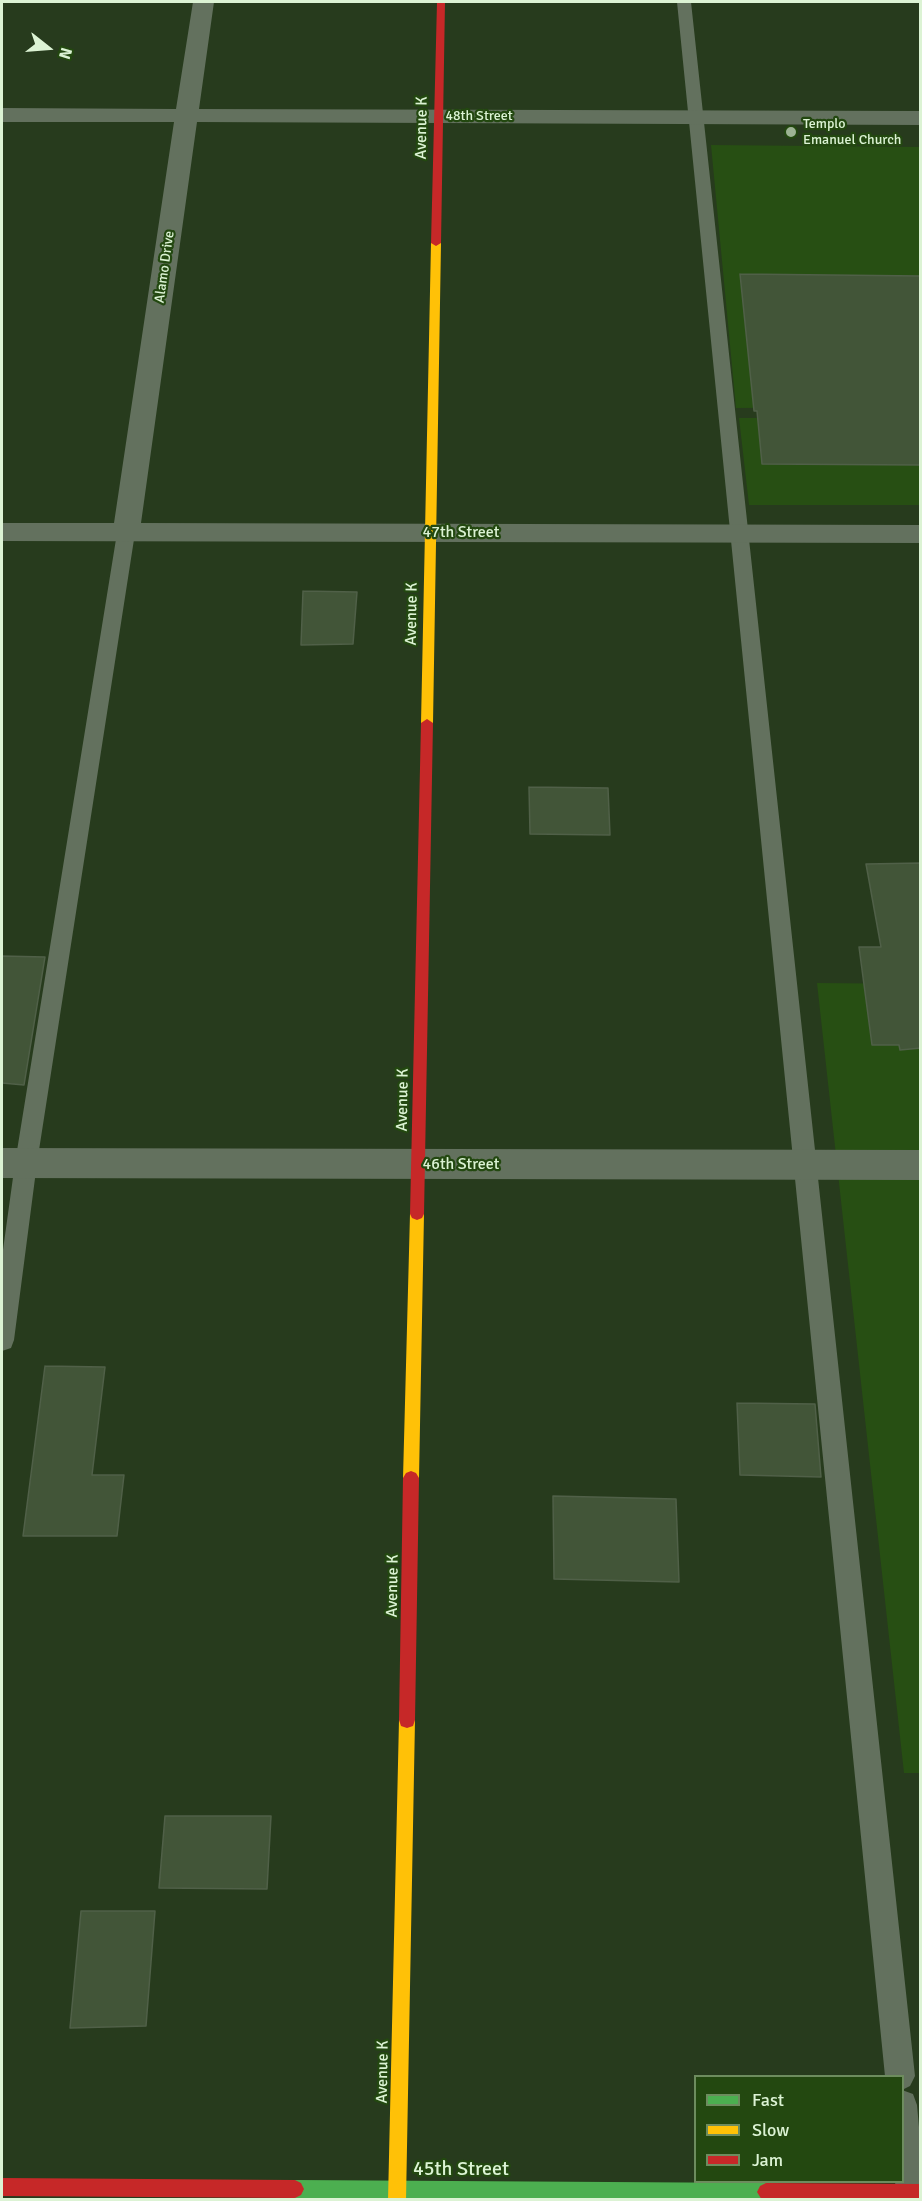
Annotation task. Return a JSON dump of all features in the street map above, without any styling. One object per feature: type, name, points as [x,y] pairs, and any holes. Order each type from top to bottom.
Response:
[{"type":"street","name":"Alamo Drive","points":[[126,533],[203,2]]},
{"type":"street","name":"Avenue K","points":[[397,2194],[441,2]]},
{"type":"street","name":"48th Street","points":[[2,115],[921,118]]},
{"type":"street","name":"47th Street","points":[[2,532],[921,534]]},
{"type":"street","name":"46th Street","points":[[14,1163],[921,1165]]},
{"type":"street","name":"45th Street","points":[[2,2187],[397,2194],[915,2195]]},
{"type":"lane","points":[[684,2],[900,2075]]},
{"type":"lane","points":[[2,1340],[14,1163],[126,533]]},
{"type":"lane","points":[[904,2112],[915,2195]]},
{"type":"shaded area","points":[[711,145],[920,147],[920,407],[736,408]]},
{"type":"shaded area","points":[[739,418],[920,418],[920,505],[749,505]]},
{"type":"shaded area","points":[[817,983],[920,984],[920,1773],[904,1773]]},
{"type":"building","points":[[740,274],[921,276],[921,465],[762,464],[757,411],[754,411]]},
{"type":"building","points":[[303,591],[357,592],[353,644],[301,645]]},
{"type":"building","points":[[529,787],[608,788],[610,835],[530,834]]},
{"type":"building","points":[[921,863],[921,1048],[900,1050],[899,1045],[872,1045],[859,947],[881,947],[866,864]]},
{"type":"building","points":[[2,956],[45,957],[24,1085],[2,1083]]},
{"type":"building","points":[[45,1366],[105,1367],[92,1475],[124,1475],[117,1536],[23,1536]]},
{"type":"building","points":[[737,1403],[815,1404],[821,1477],[740,1475]]},
{"type":"building","points":[[553,1496],[676,1499],[679,1582],[554,1579]]},
{"type":"building","points":[[165,1816],[271,1816],[267,1889],[159,1888]]},
{"type":"building","points":[[81,1911],[155,1911],[146,2026],[70,2028]]},
{"type":"traffic: fast","points":[[295,2189],[766,2192]]},
{"type":"traffic: slow","points":[[427,723],[436,243]]},
{"type":"traffic: slow","points":[[411,1478],[417,1214]]},
{"type":"traffic: slow","points":[[397,2200],[407,1720]]},
{"type":"traffic: jam","points":[[436,243],[441,2]]},
{"type":"traffic: jam","points":[[417,1214],[427,723]]},
{"type":"traffic: jam","points":[[407,1720],[411,1478]]},
{"type":"traffic: jam","points":[[2,2187],[295,2189]]},
{"type":"traffic: jam","points":[[766,2192],[920,2193]]},
{"type":"place","name":"Templo Emanuel Church","points":[[791,132]]}]
